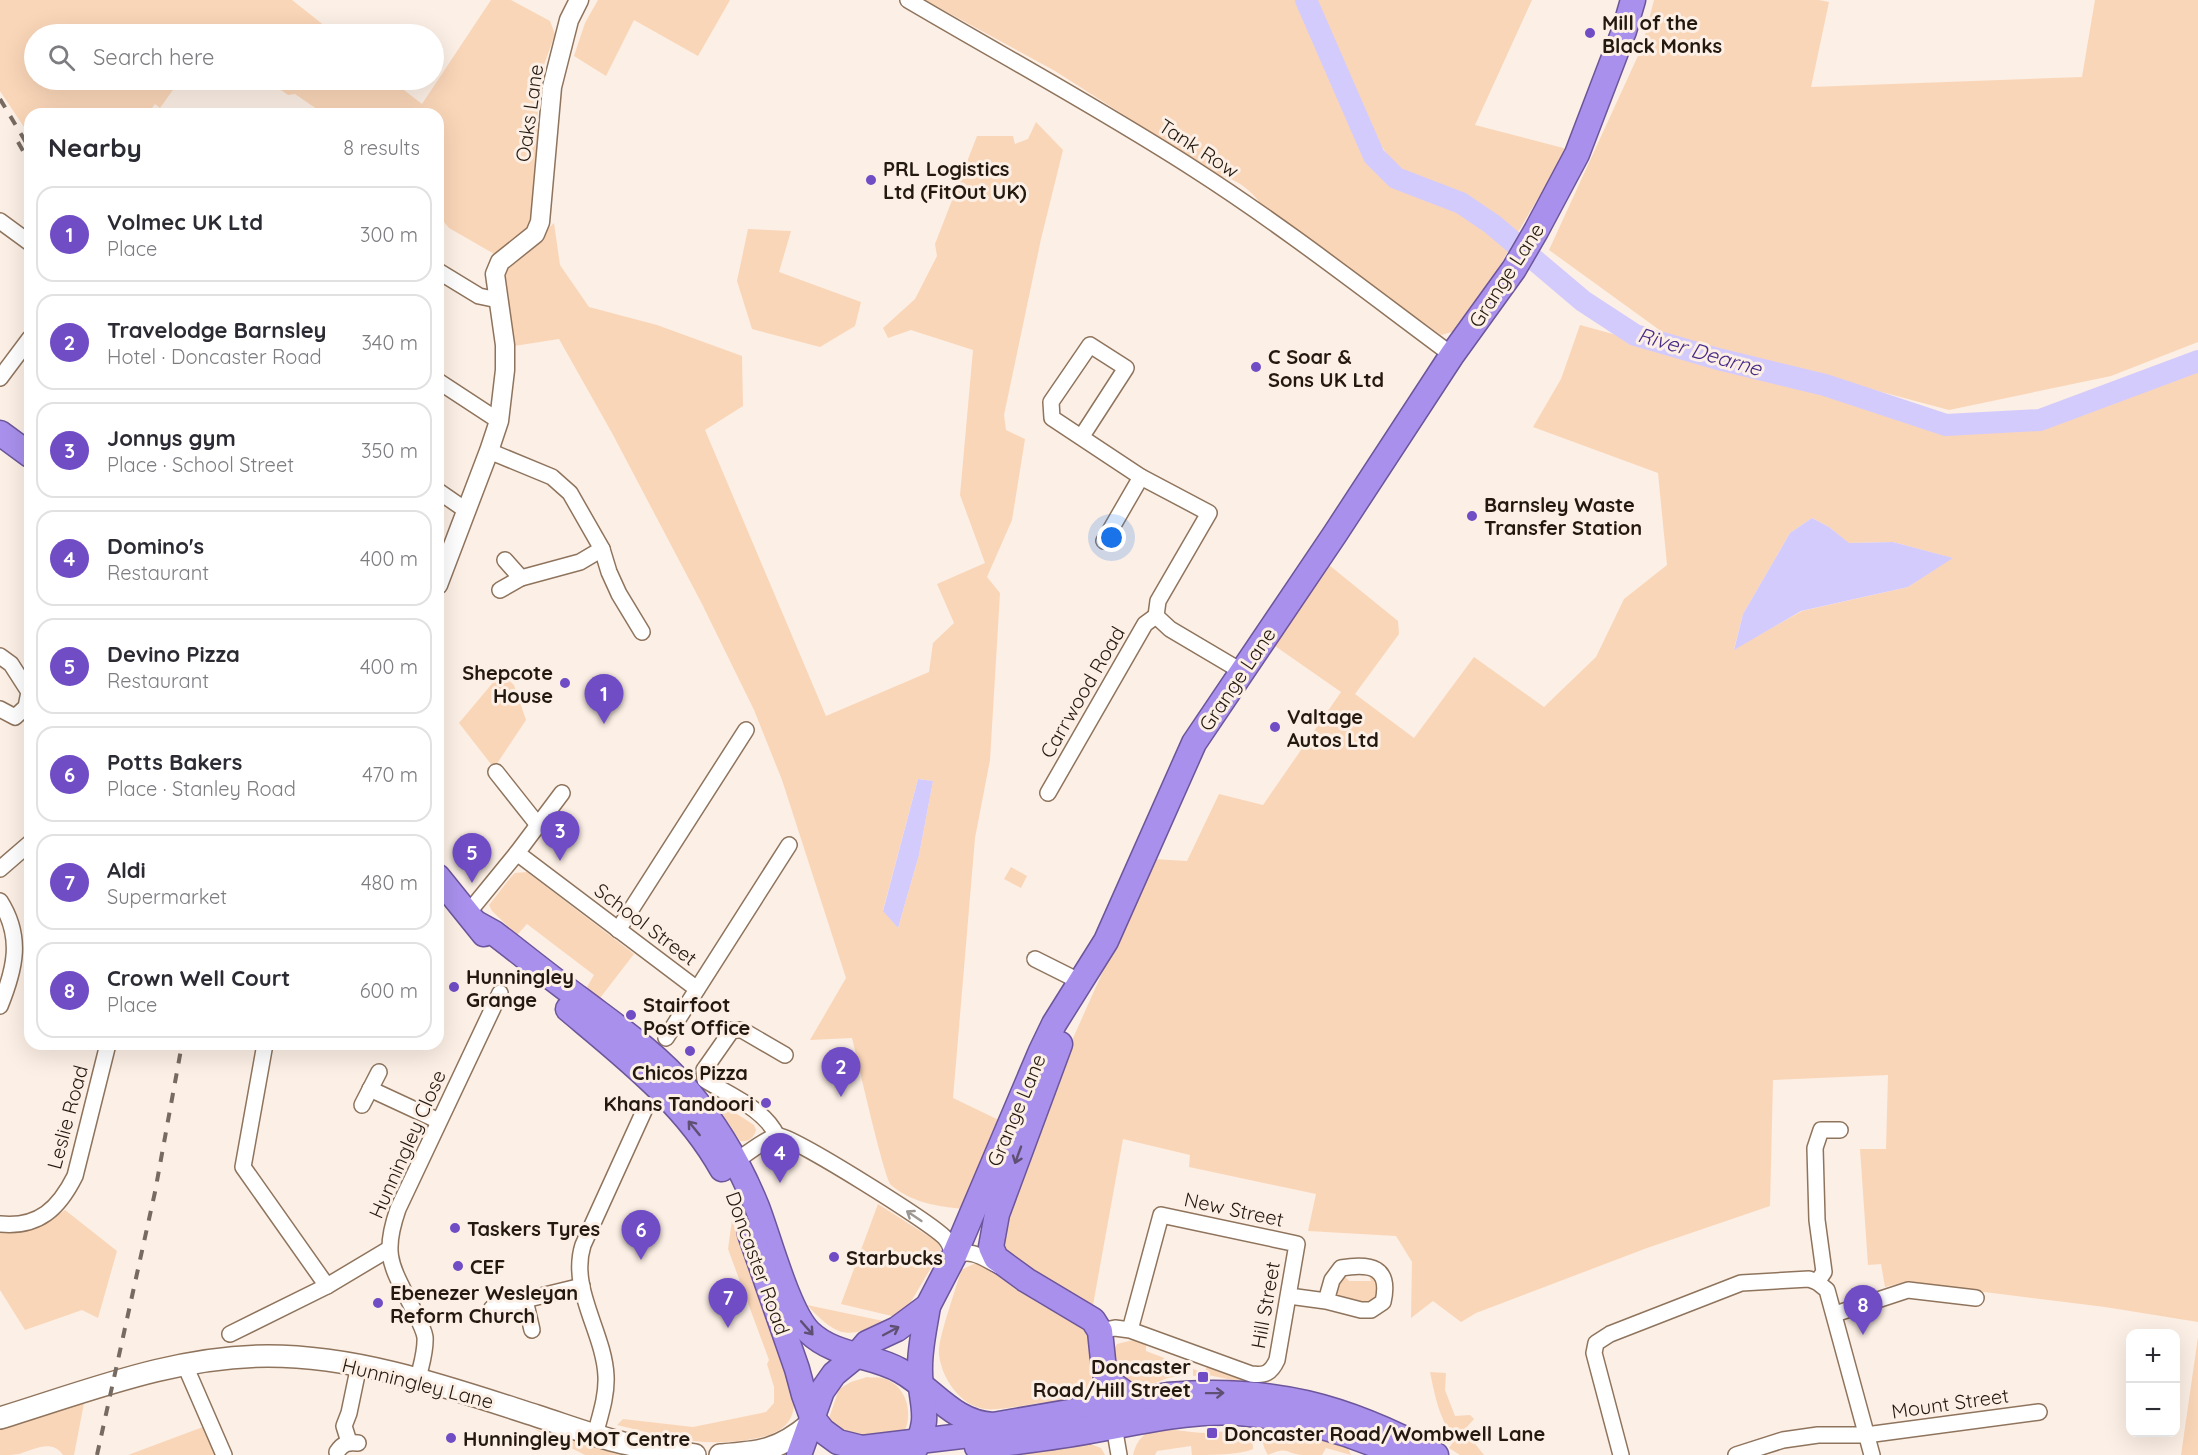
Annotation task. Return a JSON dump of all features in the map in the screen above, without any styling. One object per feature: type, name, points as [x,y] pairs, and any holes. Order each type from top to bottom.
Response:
[{"type":"highway","name":"Grange Lane","points":[[856,1356],[867,1343],[897,1329],[928,1306],[954,1256],[1041,1051],[1054,1024],[1106,941],[1194,743],[1452,355],[1514,269],[1577,154],[1624,31],[1633,0]]},
{"type":"highway","points":[[0,433],[24,451]]},
{"type":"highway","name":"Doncaster Road","points":[[444,884],[487,939],[656,1086],[685,1117],[709,1148],[731,1186],[743,1215],[811,1420]]},
{"type":"highway","name":"Doncaster Road","points":[[472,918],[661,1063],[686,1088],[712,1121],[736,1161],[801,1322],[822,1343],[856,1356]]},
{"type":"highway","points":[[1081,982],[1073,1014],[997,1214],[991,1247],[996,1258],[1026,1280],[1093,1320],[1100,1331],[1104,1370],[1115,1386],[1136,1401]]},
{"type":"highway","points":[[921,1450],[926,1415],[920,1384],[920,1353],[928,1306]]},
{"type":"highway","points":[[799,1455],[822,1391],[834,1374],[856,1356],[892,1366],[920,1384],[958,1415],[979,1424],[993,1425],[1055,1414],[1107,1417],[1114,1426]]},
{"type":"highway","points":[[811,1420],[838,1442],[850,1446],[921,1450],[1068,1424],[1136,1401],[1192,1393],[1229,1392],[1280,1396],[1358,1417],[1436,1455]]},
{"type":"highway","points":[[1055,1414],[1114,1426],[1185,1415],[1247,1413],[1303,1421],[1326,1427],[1398,1455]]},
{"type":"main road","name":"Hunningley Lane","points":[[0,1418],[127,1378],[184,1363],[268,1356],[359,1365],[418,1379],[623,1443],[695,1455]]},
{"type":"main road","points":[[720,1455],[755,1452],[776,1447],[799,1434],[811,1420]]},
{"type":"street","name":"Oaks Lane","points":[[498,300],[496,267],[535,234],[540,222],[552,87],[569,20],[579,0]]},
{"type":"street","name":"Tank Row","points":[[908,0],[1195,169],[1452,355]]},
{"type":"street","points":[[0,221],[24,239]]},
{"type":"street","points":[[444,275],[479,296],[498,300],[504,334],[505,370],[499,421],[444,570]]},
{"type":"street","name":"Carrwood Road","points":[[1048,793],[1145,624],[1156,616],[1158,601],[1209,513],[1142,477],[1052,418],[1051,402],[1090,345],[1126,368],[1082,436]]},
{"type":"street","points":[[0,378],[24,346]]},
{"type":"street","points":[[444,385],[499,421]]},
{"type":"street","points":[[489,451],[534,468],[560,482],[570,493],[602,549],[609,572],[642,632]]},
{"type":"street","points":[[1104,541],[1142,477]]},
{"type":"street","points":[[444,495],[467,511]]},
{"type":"street","points":[[500,590],[521,578],[580,562],[602,549]]},
{"type":"street","points":[[505,560],[521,578]]},
{"type":"street","points":[[1156,616],[1170,628],[1241,671]]},
{"type":"street","points":[[0,656],[11,664],[24,683]]},
{"type":"street","points":[[0,708],[15,717],[24,709]]},
{"type":"street","points":[[618,930],[729,745],[746,730]]},
{"type":"street","points":[[496,772],[538,825]]},
{"type":"street","points":[[472,918],[562,792]]},
{"type":"street","points":[[666,1038],[789,845]]},
{"type":"street","points":[[0,869],[24,848]]},
{"type":"street","name":"School Street","points":[[517,853],[697,989]]},
{"type":"street","points":[[0,901],[11,924],[16,953],[11,979],[0,1006]]},
{"type":"street","points":[[1035,959],[1081,982]]},
{"type":"street","name":"Hunningley Close","points":[[418,1379],[425,1336],[394,1272],[389,1250],[390,1232],[398,1209],[500,993]]},
{"type":"street","points":[[784,1055],[748,1033],[732,1030],[706,1066],[705,1080],[763,1116],[772,1125],[777,1136],[794,1142],[836,1166],[937,1231],[946,1239],[954,1256],[963,1252],[975,1253],[1026,1280]]},
{"type":"street","name":"Leslie Road","points":[[0,1224],[14,1226],[38,1219],[50,1212],[68,1190],[75,1176],[106,1050]]},
{"type":"street","points":[[264,1050],[243,1167],[327,1286]]},
{"type":"street","points":[[362,1106],[379,1072]]},
{"type":"street","points":[[370,1089],[439,1121]]},
{"type":"street","points":[[595,1435],[606,1390],[606,1374],[604,1358],[582,1286],[579,1258],[644,1111]]},
{"type":"street","points":[[1840,1130],[1821,1130],[1815,1148],[1817,1220],[1824,1272],[1822,1286],[1835,1314],[1872,1455]]},
{"type":"street","name":"Doncaster Road","points":[[736,1161],[777,1136]]},
{"type":"street","name":"New Street","points":[[1130,1330],[1161,1215],[1297,1244]]},
{"type":"street","name":"Hill Street","points":[[1130,1330],[1251,1374],[1262,1375],[1269,1372],[1277,1360],[1297,1244]]},
{"type":"street","name":"Hunningley Close","points":[[230,1334],[327,1286],[389,1250]]},
{"type":"street","points":[[1621,1455],[1594,1353],[1596,1344],[1610,1334],[1741,1283],[1809,1279],[1822,1286]]},
{"type":"street","points":[[492,1308],[582,1286]]},
{"type":"street","points":[[1835,1314],[1908,1290],[1944,1298],[1976,1298]]},
{"type":"street","points":[[1289,1296],[1326,1301]]},
{"type":"street","points":[[525,1300],[532,1330]]},
{"type":"street","points":[[1100,1331],[1115,1328],[1130,1330]]},
{"type":"street","points":[[184,1363],[224,1455]]},
{"type":"street","points":[[348,1446],[344,1426],[350,1413],[359,1365]]},
{"type":"street","points":[[1085,1420],[1104,1370]]},
{"type":"street","name":"Mount Street","points":[[1736,1455],[1792,1439],[1818,1435],[1866,1435],[2039,1412]]},
{"type":"street","points":[[1114,1426],[1119,1455]]},
{"type":"shaded area","points":[[0,0],[292,0],[322,24],[24,24],[24,90],[173,90],[160,108],[155,104],[152,108],[24,108],[24,127],[0,91]]},
{"type":"shaded area","points":[[491,0],[511,0],[550,21],[555,34],[539,79],[535,190],[529,227],[496,255],[449,228],[444,222],[444,108],[315,108],[295,94],[288,95],[281,90],[404,90],[422,104],[431,90],[444,90],[444,71]]},
{"type":"shaded area","points":[[598,0],[730,0],[698,56],[634,20],[606,76],[574,56],[585,23]]},
{"type":"shaded area","points":[[925,0],[1299,0],[1370,159],[1394,185],[1459,211],[1493,229],[1510,248],[1473,312],[1459,330],[1441,335],[1264,209],[1251,193],[1234,180],[1221,177],[1055,71]]},
{"type":"shaded area","points":[[1316,0],[1532,0],[1475,125],[1567,149],[1517,234],[1470,199],[1401,174],[1375,137]]},
{"type":"shaded area","points":[[1654,0],[1819,0],[1829,2],[1811,87],[2082,77],[2095,0],[2198,0],[2198,342],[2111,376],[1949,410],[1665,334],[1549,250],[1642,47]]},
{"type":"shaded area","points":[[1036,122],[1063,150],[1041,239],[1004,415],[1006,430],[1025,439],[1012,520],[987,577],[1000,593],[990,760],[975,838],[953,1098],[1005,1123],[964,1209],[916,1200],[891,1185],[877,1141],[852,1038],[810,1040],[846,978],[782,780],[754,710],[701,602],[612,433],[559,339],[514,346],[503,281],[507,266],[554,223],[560,265],[589,307],[657,325],[742,356],[743,406],[705,430],[826,716],[929,672],[933,643],[954,623],[937,584],[985,563],[960,495],[973,350],[911,330],[888,338],[883,328],[915,299],[937,256],[935,244],[977,136],[1013,136],[1015,144],[1028,139]],"holes":[[[918,779],[933,781],[919,855],[898,928],[883,910]]]},
{"type":"shaded area","points":[[748,229],[791,231],[779,272],[861,302],[855,326],[820,347],[752,329],[737,281]]},
{"type":"shaded area","points":[[1580,325],[1946,425],[2042,426],[2198,369],[2198,1322],[2105,1307],[1905,1282],[1885,1287],[1881,1264],[1868,1265],[1860,1149],[1886,1149],[1888,1075],[1773,1080],[1770,1206],[1647,1248],[1476,1313],[1461,1322],[1433,1301],[1411,1318],[1412,1262],[1396,1236],[1308,1231],[1316,1194],[1189,1167],[1190,1155],[1123,1139],[1093,1305],[1023,1267],[1002,1247],[1003,1221],[1049,1092],[1153,859],[1187,861],[1219,794],[1263,805],[1341,692],[1275,646],[1329,565],[1398,621],[1399,634],[1355,694],[1414,738],[1474,657],[1544,707],[1596,657],[1624,599],[1667,565],[1658,473],[1533,427],[1561,379]],"holes":[[[1812,518],[1829,527],[1848,543],[1893,542],[1952,558],[1908,587],[1802,611],[1734,649],[1743,614],[1790,533]]]},
{"type":"shaded area","points":[[1812,518],[1829,527],[1849,543],[1893,542],[1953,558],[1908,587],[1801,611],[1734,650],[1743,614],[1790,533]]},
{"type":"shaded area","points":[[501,673],[514,685],[526,720],[494,768],[459,723]]},
{"type":"shaded area","points":[[918,779],[933,781],[919,855],[898,928],[883,911]]},
{"type":"shaded area","points":[[1011,867],[1027,876],[1021,888],[1004,879]]},
{"type":"shaded area","points":[[527,872],[634,954],[600,998],[587,987],[594,975],[527,924],[517,935],[492,911],[489,905],[511,877],[515,873]]},
{"type":"shaded area","points":[[712,1098],[754,1125],[756,1130],[750,1139],[740,1141]]},
{"type":"shaded area","points":[[878,1204],[939,1243],[941,1251],[906,1310],[896,1317],[841,1304]]},
{"type":"shaded area","points":[[65,1210],[117,1251],[98,1318],[82,1310],[25,1330],[0,1290],[0,1231],[26,1230],[47,1223]]},
{"type":"shaded area","points":[[732,1220],[792,1381],[794,1404],[789,1421],[783,1428],[765,1436],[717,1442],[684,1440],[617,1425],[623,1419],[693,1427],[766,1412],[774,1403],[774,1387],[767,1364],[769,1360],[728,1249]]},
{"type":"shaded area","points":[[980,1261],[1029,1297],[1084,1328],[1089,1337],[1093,1363],[1091,1380],[1084,1392],[1063,1400],[1004,1409],[985,1409],[968,1402],[953,1389],[941,1363],[939,1347],[941,1337],[961,1270]]},
{"type":"shaded area","points":[[1368,1272],[1375,1274],[1380,1295],[1372,1305],[1340,1297],[1335,1288],[1343,1274],[1349,1281],[1371,1281]]},
{"type":"shaded area","points":[[807,1305],[888,1322],[862,1331],[844,1332],[827,1324]]},
{"type":"shaded area","points":[[2198,1337],[2198,1455],[2181,1455]]},
{"type":"shaded area","points":[[1133,1340],[1146,1345],[1146,1351],[1185,1366],[1187,1375],[1168,1378],[1142,1388],[1132,1388],[1116,1375],[1113,1351],[1117,1344]]},
{"type":"shaded area","points":[[1212,1366],[1245,1378],[1242,1382],[1208,1375],[1193,1376],[1193,1369],[1204,1373],[1207,1367]]},
{"type":"shaded area","points":[[1430,1372],[1446,1373],[1445,1390],[1455,1416],[1470,1415],[1474,1419],[1464,1430],[1484,1455],[1460,1455],[1449,1448],[1455,1439],[1441,1415]]},
{"type":"shaded area","points":[[867,1377],[890,1381],[902,1392],[908,1407],[905,1431],[858,1440],[827,1424],[839,1389]]},
{"type":"shaded area","points":[[84,1403],[74,1455],[63,1455],[54,1447],[48,1446],[19,1454],[0,1455],[0,1429]]},
{"type":"shaded area","points":[[1267,1426],[1347,1445],[1351,1455],[1326,1448],[1322,1455],[1302,1455],[1283,1451],[1268,1455],[1263,1440],[1263,1433]]},
{"type":"shaded area","points":[[203,1427],[216,1455],[128,1455]]},
{"type":"shaded area","points":[[1248,1427],[1252,1433],[1253,1449],[1248,1451],[1192,1455],[1191,1446],[1157,1451],[1155,1455],[1133,1455],[1144,1435],[1152,1431],[1162,1429],[1210,1433]]},
{"type":"shaded area","points":[[534,1429],[620,1455],[585,1455]]},
{"type":"shaded area","points":[[1085,1442],[1101,1448],[1105,1455],[1012,1455]]},
{"type":"waterway","name":"River Dearne","points":[[1306,0],[1374,156],[1396,178],[1461,203],[1492,224],[1583,301],[1635,335],[1718,359],[1825,385],[1946,425],[2040,420],[2198,361]]},
{"type":"railway","points":[[0,99],[24,139]]},
{"type":"railway","points":[[18,142],[24,152]]},
{"type":"railway","points":[[97,1455],[155,1192],[181,1050]]},
{"type":"place","name":"Mill of the Black Monks","points":[[1590,33]]},
{"type":"place","name":"PRL Logistics Ltd (FitOut UK)","points":[[871,180]]},
{"type":"place","name":"C Soar & Sons UK Ltd","points":[[1256,367]]},
{"type":"place","name":"Barnsley Waste Transfer Station","points":[[1472,516]]},
{"type":"place","name":"Shepcote House","points":[[565,683]]},
{"type":"place","name":"Volmec UK Ltd","points":[[604,724]]},
{"type":"place","name":"Valtage Autos Ltd","points":[[1275,727]]},
{"type":"place","name":"Jonnys gym","points":[[560,861]]},
{"type":"place","name":"Devino Pizza","points":[[472,883]]},
{"type":"place","name":"Hunningley Grange","points":[[454,987]]},
{"type":"place","name":"Stairfoot Post Office","points":[[631,1015]]},
{"type":"place","name":"Chicos Pizza","points":[[690,1051]]},
{"type":"place","name":"Travelodge Barnsley","points":[[841,1097]]},
{"type":"place","name":"Khans Tandoori","points":[[766,1103]]},
{"type":"place","name":"Domino's","points":[[780,1183]]},
{"type":"place","name":"Taskers Tyres","points":[[455,1228]]},
{"type":"place","name":"Starbucks","points":[[834,1257]]},
{"type":"place","name":"Potts Bakers","points":[[641,1260]]},
{"type":"place","name":"CEF","points":[[458,1266]]},
{"type":"place","name":"Ebenezer Wesleyan Reform Church","points":[[378,1303]]},
{"type":"place","name":"Aldi","points":[[728,1328]]},
{"type":"place","name":"Crown Well Court","points":[[1863,1335]]},
{"type":"place","name":"Doncaster Road/Hill Street","points":[[1203,1377]]},
{"type":"place","name":"Doncaster Road/Wombwell Lane","points":[[1212,1433]]},
{"type":"place","name":"Hunningley MOT Centre","points":[[451,1438]]}]
